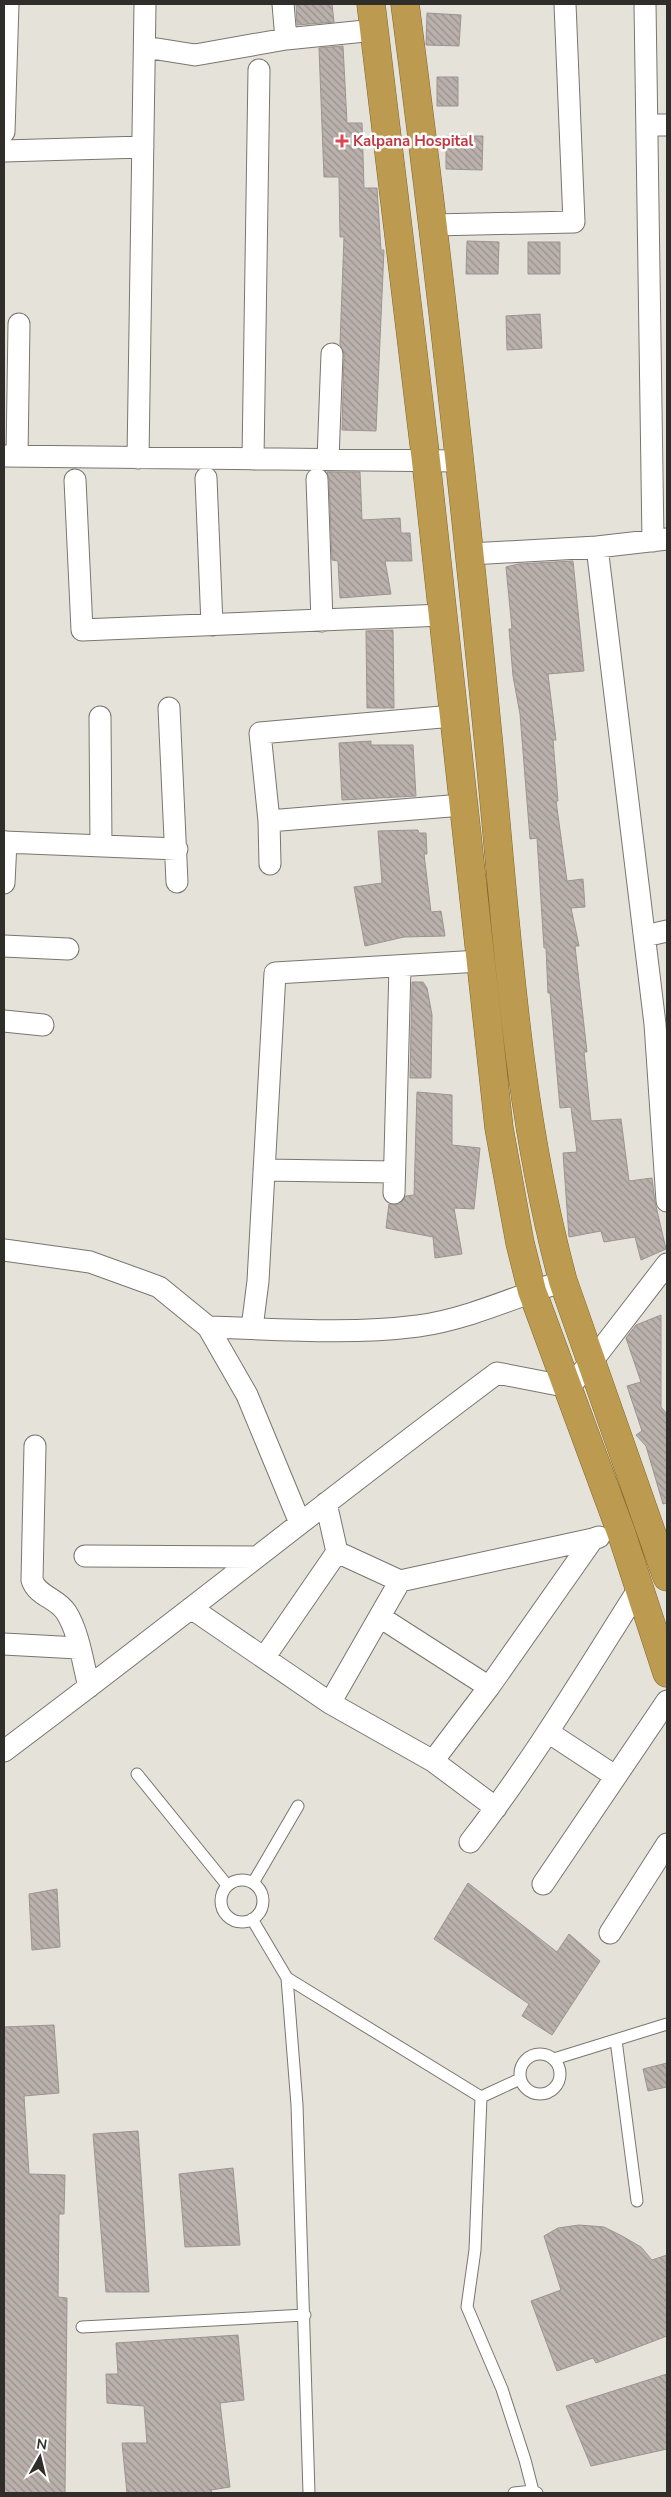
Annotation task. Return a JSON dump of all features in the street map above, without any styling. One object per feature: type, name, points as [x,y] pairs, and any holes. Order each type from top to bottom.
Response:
[{"type":"highway","points":[[405,4],[434,224],[529,1126],[552,1238],[563,1281],[593,1360],[667,1578]]},
{"type":"highway","points":[[373,17],[426,461],[462,805],[499,1128],[520,1244],[532,1291],[621,1532],[638,1590],[667,1673]]},
{"type":"street","points":[[4,132],[8,4]]},
{"type":"street","points":[[138,458],[145,4]]},
{"type":"street","points":[[283,4],[286,39]]},
{"type":"street","points":[[434,224],[574,222],[565,4]]},
{"type":"street","points":[[470,554],[597,547],[660,540],[657,125],[645,4]]},
{"type":"street","points":[[145,48],[195,56],[286,39],[373,17]]},
{"type":"street","points":[[253,459],[258,70]]},
{"type":"street","points":[[4,151],[143,147]]},
{"type":"street","points":[[19,324],[10,456],[459,461]]},
{"type":"street","points":[[328,459],[332,354]]},
{"type":"street","points":[[206,478],[212,625]]},
{"type":"street","points":[[317,479],[322,621]]},
{"type":"street","points":[[75,480],[82,630],[443,615]]},
{"type":"street","points":[[597,547],[655,1024],[667,1201]]},
{"type":"street","points":[[169,708],[177,849],[177,882]]},
{"type":"street","points":[[270,864],[269,821],[260,733],[453,716]]},
{"type":"street","points":[[100,717],[100,846]]},
{"type":"street","points":[[269,821],[462,805]]},
{"type":"street","points":[[4,883],[5,842],[177,849]]},
{"type":"street","points":[[645,936],[667,931]]},
{"type":"street","points":[[4,946],[68,949]]},
{"type":"street","points":[[252,1328],[258,1281],[274,973],[480,961]]},
{"type":"street","points":[[264,1170],[394,1183],[400,966]]},
{"type":"street","points":[[4,1021],[43,1025]]},
{"type":"street","points":[[4,1250],[90,1262],[158,1287],[208,1327],[247,1395],[300,1524]]},
{"type":"street","points":[[4,1750],[89,1687],[497,1373],[569,1387],[593,1360],[667,1264]]},
{"type":"street","points":[[208,1327],[356,1330],[419,1326],[475,1313],[563,1281]]},
{"type":"street","points":[[35,1446],[32,1580],[34,1587],[64,1609],[70,1619],[89,1687]]},
{"type":"street","points":[[264,1658],[337,1552],[326,1503]]},
{"type":"street","points":[[337,1552],[400,1581],[621,1532]]},
{"type":"street","points":[[433,1761],[489,1687],[593,1539]]},
{"type":"street","points":[[85,1556],[256,1557]]},
{"type":"street","points":[[330,1703],[400,1581]]},
{"type":"street","points":[[470,1842],[496,1808],[548,1732],[638,1590]]},
{"type":"street","points":[[191,1608],[330,1703],[433,1761],[496,1808]]},
{"type":"street","points":[[380,1617],[489,1687]]},
{"type":"street","points":[[4,1644],[78,1648]]},
{"type":"street","points":[[543,1884],[667,1702]]},
{"type":"street","points":[[548,1732],[616,1776]]},
{"type":"street","points":[[610,1933],[667,1844]]},
{"type":"lane","points":[[136,1774],[227,1885]]},
{"type":"lane","points":[[253,1883],[298,1806]]},
{"type":"lane","points":[[239,1880],[253,1883],[262,1894],[262,1909],[252,1919],[238,1922],[226,1916],[222,1910],[220,1897],[227,1885],[239,1880]]},
{"type":"lane","points":[[252,1919],[287,1978],[297,2105],[305,2315],[309,2493]]},
{"type":"lane","points":[[287,1978],[482,2097]]},
{"type":"lane","points":[[554,2059],[667,2024]]},
{"type":"lane","points":[[616,2040],[637,2201]]},
{"type":"lane","points":[[542,2054],[554,2059],[560,2070],[560,2076],[554,2089],[548,2093],[534,2094],[527,2091],[520,2079],[521,2065],[530,2056],[542,2054]]},
{"type":"lane","points":[[482,2097],[520,2079]]},
{"type":"lane","points":[[482,2097],[475,2250],[467,2307],[502,2388],[534,2492],[514,2493]]},
{"type":"lane","points":[[82,2327],[305,2315]]},
{"type":"building","points":[[296,4],[332,4],[334,22],[297,25]]},
{"type":"building","points":[[427,13],[461,15],[459,46],[426,45]]},
{"type":"building","points":[[343,46],[347,123],[362,123],[364,188],[377,188],[381,250],[384,250],[376,431],[342,430],[344,354],[340,344],[344,237],[340,237],[339,177],[324,177],[319,48]]},
{"type":"building","points":[[437,77],[458,77],[458,106],[437,106]]},
{"type":"building","points":[[446,136],[483,136],[482,170],[446,169]]},
{"type":"building","points":[[467,241],[499,242],[498,274],[466,274]]},
{"type":"building","points":[[528,242],[560,242],[560,274],[528,274]]},
{"type":"building","points":[[540,314],[542,348],[507,350],[506,316]]},
{"type":"building","points":[[327,472],[360,472],[362,520],[400,518],[401,533],[410,533],[412,561],[385,561],[391,594],[340,598],[338,561],[332,560],[329,479]]},
{"type":"building","points":[[573,561],[584,671],[548,674],[556,740],[553,740],[558,801],[556,801],[567,881],[583,879],[585,907],[571,908],[579,946],[575,946],[587,1052],[584,1052],[591,1121],[621,1119],[629,1181],[652,1178],[655,1202],[666,1249],[641,1260],[635,1237],[604,1242],[601,1231],[569,1237],[563,1153],[577,1152],[571,1107],[560,1108],[550,993],[548,993],[546,948],[544,948],[537,838],[530,839],[520,714],[513,676],[509,629],[512,629],[506,567],[518,564]]},
{"type":"building","points":[[393,630],[394,708],[367,708],[366,631]]},
{"type":"building","points":[[371,741],[371,745],[413,745],[416,796],[342,800],[339,743]]},
{"type":"building","points":[[418,830],[419,833],[426,833],[427,854],[424,854],[431,912],[441,911],[445,936],[404,937],[365,946],[354,887],[382,883],[378,831]]},
{"type":"building","points":[[412,982],[423,982],[427,988],[432,1015],[431,1078],[410,1078]]},
{"type":"building","points":[[417,1092],[452,1095],[452,1145],[480,1148],[474,1209],[454,1208],[462,1254],[435,1258],[433,1237],[386,1228],[389,1204],[400,1204],[406,1196],[414,1195]]},
{"type":"building","points":[[661,1315],[661,1407],[667,1414],[667,1503],[663,1504],[646,1446],[636,1435],[642,1431],[627,1386],[641,1382],[626,1338],[636,1325]]},
{"type":"building","points":[[468,1883],[557,1952],[569,1934],[600,1961],[552,2035],[522,2016],[529,2004],[434,1939]]},
{"type":"building","points":[[57,1889],[60,1947],[32,1950],[29,1894]]},
{"type":"building","points":[[54,2025],[59,2093],[24,2096],[29,2174],[65,2175],[64,2214],[59,2214],[58,2297],[67,2298],[65,2493],[4,2493],[4,2027]]},
{"type":"building","points":[[667,2063],[667,2087],[648,2091],[643,2069]]},
{"type":"building","points":[[138,2131],[149,2292],[106,2292],[93,2134]]},
{"type":"building","points":[[233,2168],[240,2245],[185,2247],[179,2174]]},
{"type":"building","points":[[579,2225],[604,2227],[641,2247],[652,2260],[667,2255],[667,2336],[596,2363],[593,2358],[557,2371],[531,2301],[561,2290],[544,2236],[558,2228]]},
{"type":"building","points":[[238,2335],[244,2400],[220,2403],[230,2487],[211,2490],[212,2493],[127,2493],[122,2443],[147,2443],[144,2406],[107,2403],[106,2374],[118,2374],[116,2343]]},
{"type":"building","points":[[667,2374],[667,2449],[591,2466],[566,2406]]},
{"type":"place","name":"Kalpana Hospital","points":[[342,141]]}]
